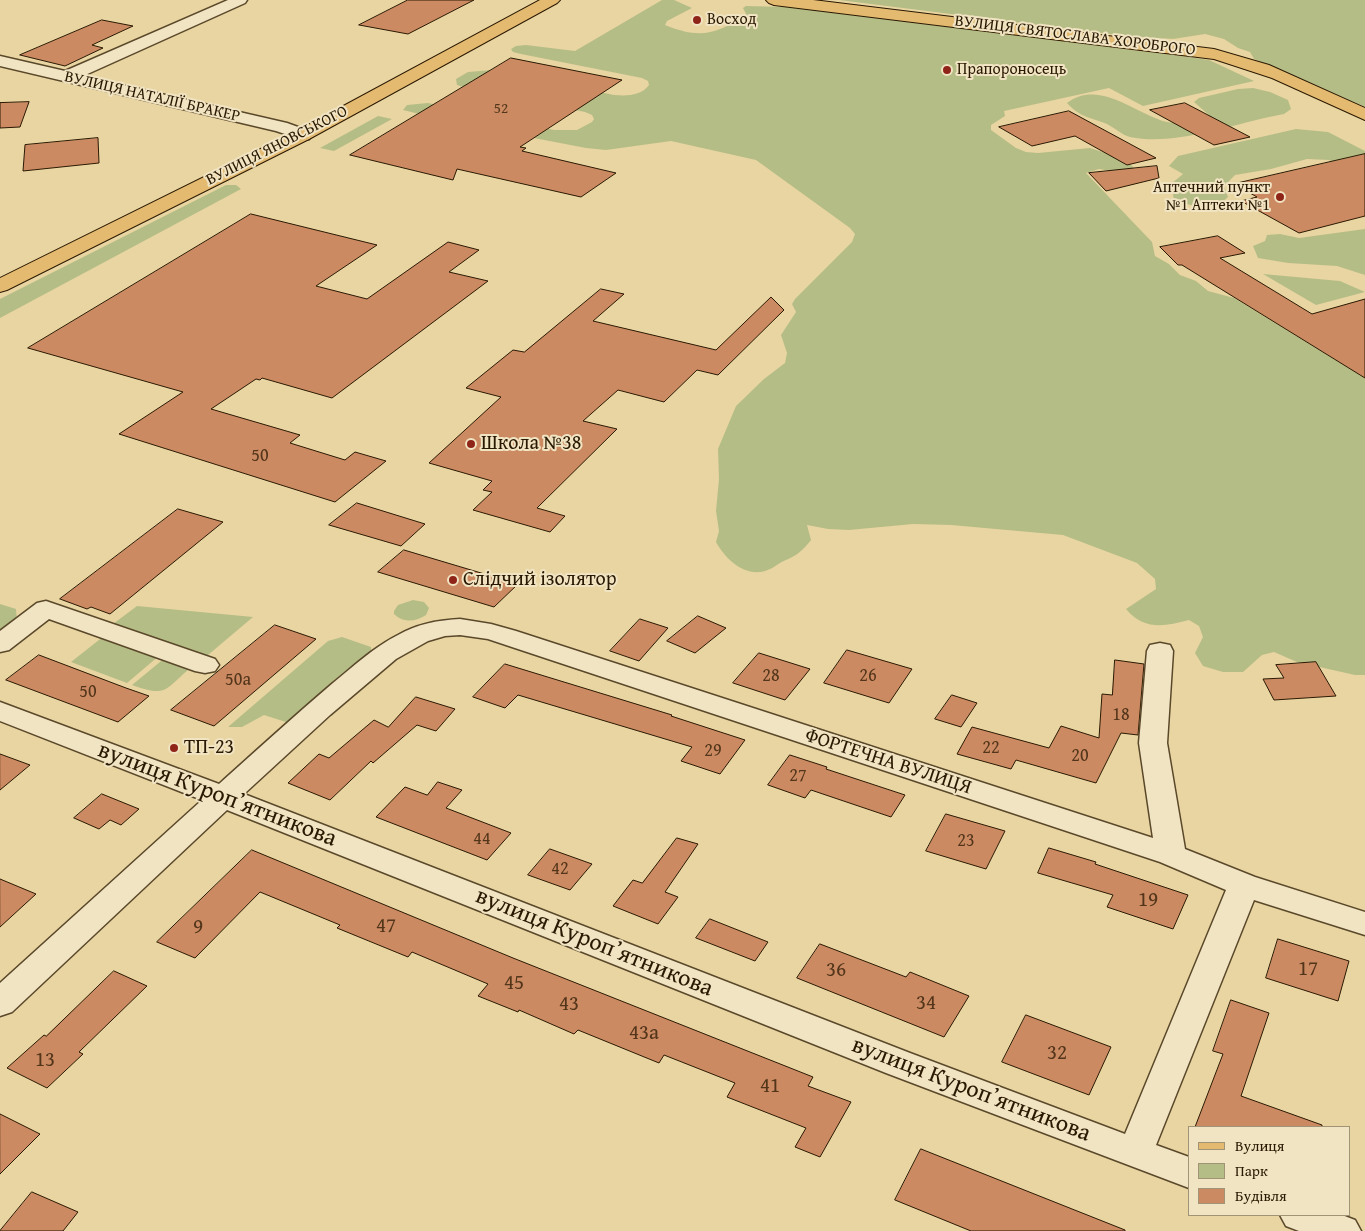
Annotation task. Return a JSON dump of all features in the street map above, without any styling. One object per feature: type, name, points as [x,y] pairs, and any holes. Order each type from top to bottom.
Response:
[{"type":"main road","name":"ВУЛИЦЯ ЯНОВСЬКОГО","points":[[0,286],[303,135],[552,0]]},
{"type":"main road","name":"ВУЛИЦЯ СВЯТОСЛАВА ХОРОБРОГО","points":[[774,0],[1217,54],[1249,63],[1279,75],[1365,115]]},
{"type":"street","points":[[66,77],[240,0]]},
{"type":"street","name":"ВУЛИЦЯ НАТАЛІЇ БРАКЕР","points":[[0,61],[281,128],[303,135]]},
{"type":"street","points":[[0,644],[46,609],[205,665]]},
{"type":"street","name":"ФОРТЕЧНА ВУЛИЦЯ","points":[[0,1003],[317,711],[374,662],[406,639],[432,630],[451,627],[488,631],[1171,855],[1244,886],[1365,924]]},
{"type":"street","points":[[1160,651],[1154,743],[1171,855]]},
{"type":"street","name":"вулиця Куропʼятникова","points":[[0,711],[898,1063],[1188,1173]]},
{"type":"street","points":[[1134,1152],[1146,1128],[1244,886]]},
{"type":"street","points":[[1302,1216],[1342,1231]]},
{"type":"green space","points":[[662,0],[674,0],[692,8],[667,21],[665,25],[689,32],[708,32],[726,27],[747,16],[743,8],[746,6],[787,7],[1209,60],[1254,81],[1143,106],[1109,88],[1004,111],[1005,116],[991,125],[991,130],[1016,148],[1026,152],[1038,153],[1090,148],[1118,157],[1131,165],[1135,169],[1118,172],[1099,169],[1086,173],[1152,242],[1155,256],[1169,264],[1180,275],[1196,281],[1208,291],[1234,298],[1365,378],[1365,675],[1355,675],[1297,662],[1274,652],[1262,655],[1243,672],[1223,672],[1203,666],[1195,653],[1203,637],[1199,626],[1189,620],[1162,625],[1147,624],[1133,616],[1126,609],[1156,589],[1155,579],[1137,563],[1063,535],[951,525],[913,524],[849,530],[807,525],[811,540],[797,554],[771,569],[753,572],[745,570],[731,561],[716,542],[719,531],[716,511],[719,479],[718,449],[736,406],[764,379],[785,363],[787,353],[781,335],[796,312],[792,304],[795,299],[852,242],[855,234],[850,228],[756,160],[671,141],[606,150],[586,148],[461,124],[403,110],[407,105],[428,103],[554,130],[577,130],[592,122],[594,119],[592,115],[470,89],[457,85],[456,79],[468,72],[492,70],[614,95],[638,93],[646,89],[649,85],[648,81],[642,78],[521,54],[513,52],[511,49],[516,46],[526,45],[575,51]]},
{"type":"green space","points":[[839,0],[1365,0],[1365,107],[1254,59],[1250,52],[1238,48],[1224,39],[1205,34],[1173,39],[1126,36]]},
{"type":"green space","points":[[1253,88],[1270,92],[1288,100],[1291,109],[1284,114],[1207,132],[1167,139],[1127,136],[1107,124],[1081,114],[1067,103],[1079,96],[1092,94],[1105,96],[1118,100],[1155,118],[1177,123],[1209,115],[1194,102],[1199,98],[1238,89]]},
{"type":"green space","points":[[378,116],[392,119],[334,151],[320,148]]},
{"type":"green space","points":[[1296,129],[1328,132],[1365,151],[1365,194],[1344,167],[1329,160],[1307,159],[1271,169],[1235,175],[1224,186],[1228,197],[1215,205],[1195,206],[1174,200],[1171,184],[1183,174],[1169,166],[1178,156]]},
{"type":"green space","points":[[226,185],[236,185],[241,189],[0,318],[0,299]]},
{"type":"green space","points":[[1365,229],[1365,275],[1337,266],[1288,263],[1258,258],[1253,246],[1265,241],[1267,235],[1280,234],[1299,238]]},
{"type":"green space","points":[[1263,274],[1340,281],[1365,292],[1316,305]]},
{"type":"green space","points":[[413,600],[424,602],[429,608],[426,615],[418,619],[405,620],[394,614],[398,605]]},
{"type":"green space","points":[[0,604],[16,609],[17,621],[0,634]]},
{"type":"green space","points":[[137,606],[253,617],[208,655],[196,657],[109,627]]},
{"type":"green space","points":[[104,636],[160,655],[127,683],[71,662]]},
{"type":"green space","points":[[342,637],[371,647],[371,658],[292,724],[264,715],[242,727],[228,727],[328,641]]},
{"type":"green space","points":[[166,657],[189,669],[164,690],[152,691],[132,685]]},
{"type":"building","points":[[408,0],[474,0],[408,34],[359,25]]},
{"type":"building","points":[[102,20],[133,26],[92,45],[103,48],[65,66],[20,55]]},
{"type":"building","points":[[511,58],[622,80],[520,147],[526,148],[522,151],[616,173],[581,197],[457,169],[453,180],[350,155]]},
{"type":"building","points":[[29,102],[20,127],[0,128],[0,103]]},
{"type":"building","points":[[1185,103],[1250,137],[1214,145],[1150,110]]},
{"type":"building","points":[[1069,111],[1156,158],[1127,165],[1075,136],[1032,146],[999,127]]},
{"type":"building","points":[[98,138],[99,163],[23,171],[25,145]]},
{"type":"building","points":[[1365,154],[1365,216],[1299,233],[1241,201],[1257,197],[1234,184]]},
{"type":"building","points":[[1157,166],[1159,178],[1106,191],[1089,173]]},
{"type":"building","points":[[251,214],[377,245],[316,286],[367,299],[448,242],[479,250],[449,272],[488,281],[332,398],[262,378],[260,380],[256,379],[211,409],[300,435],[290,443],[345,460],[355,452],[386,461],[335,502],[119,434],[183,392],[28,348]]},
{"type":"building","points":[[1218,236],[1245,253],[1220,258],[1312,314],[1365,299],[1365,378],[1182,265],[1178,265],[1160,247]]},
{"type":"building","points":[[601,289],[624,294],[593,321],[716,350],[771,297],[784,310],[718,375],[697,370],[664,402],[618,390],[583,421],[617,429],[537,508],[565,516],[550,532],[473,510],[492,492],[483,490],[492,481],[429,463],[501,397],[466,388],[513,350],[524,352]]},
{"type":"building","points":[[357,503],[425,524],[401,546],[329,525]]},
{"type":"building","points":[[178,509],[223,522],[110,614],[91,607],[87,609],[60,599]]},
{"type":"building","name":"Слідчий ізолятор","points":[[404,550],[518,584],[494,607],[378,572]]},
{"type":"building","points":[[698,616],[726,628],[695,653],[667,641]]},
{"type":"building","points":[[640,619],[668,628],[639,661],[610,651]]},
{"type":"building","points":[[275,625],[316,639],[214,726],[171,710]]},
{"type":"building","points":[[847,650],[912,669],[889,703],[824,683]]},
{"type":"building","points":[[759,653],[810,669],[785,700],[733,683]]},
{"type":"building","points":[[39,655],[149,696],[118,722],[6,680]]},
{"type":"building","points":[[1115,660],[1144,664],[1138,735],[1121,733],[1096,783],[1016,760],[1011,769],[957,754],[972,727],[1049,748],[1061,726],[1099,738],[1102,694],[1112,695]]},
{"type":"building","points":[[1316,662],[1336,696],[1274,700],[1263,679],[1284,678],[1276,665]]},
{"type":"building","points":[[505,664],[672,715],[745,740],[720,774],[681,761],[692,747],[518,695],[505,708],[473,697]]},
{"type":"building","points":[[952,695],[977,703],[961,727],[935,719]]},
{"type":"building","points":[[416,697],[455,709],[436,731],[417,725],[373,763],[371,761],[330,800],[288,783],[319,754],[329,758],[374,720],[388,727]]},
{"type":"building","points":[[0,754],[30,765],[0,790]]},
{"type":"building","points":[[790,755],[905,795],[891,817],[811,790],[805,798],[768,785]]},
{"type":"building","points":[[438,782],[462,790],[446,808],[511,833],[487,860],[376,817],[405,787],[427,795]]},
{"type":"building","points":[[102,794],[139,809],[121,825],[110,820],[99,829],[74,818]]},
{"type":"building","points":[[946,814],[1005,831],[986,869],[926,851]]},
{"type":"building","points":[[677,838],[698,844],[665,892],[678,897],[658,924],[613,906],[633,880],[642,883]]},
{"type":"building","points":[[1049,848],[1096,862],[1095,864],[1188,895],[1173,929],[1107,907],[1113,895],[1038,873]]},
{"type":"building","points":[[550,849],[592,864],[570,890],[528,875]]},
{"type":"building","points":[[252,850],[513,958],[813,1077],[808,1086],[851,1102],[820,1157],[795,1147],[806,1128],[727,1097],[735,1083],[664,1055],[659,1063],[578,1030],[574,1034],[519,1010],[518,1012],[478,996],[488,984],[412,952],[408,957],[337,928],[340,925],[260,892],[195,958],[157,942]]},
{"type":"building","points":[[0,879],[36,894],[0,927]]},
{"type":"building","points":[[710,919],[768,942],[755,961],[696,938]]},
{"type":"building","points":[[1278,939],[1349,961],[1338,1001],[1266,978]]},
{"type":"building","points":[[820,944],[906,977],[910,972],[969,996],[944,1037],[797,978]]},
{"type":"building","points":[[114,971],[147,986],[79,1052],[83,1054],[47,1088],[7,1068],[44,1035],[46,1036]]},
{"type":"building","points":[[1231,1000],[1269,1013],[1241,1096],[1322,1126],[1195,1126],[1223,1054],[1213,1051]]},
{"type":"building","points":[[1026,1015],[1111,1047],[1089,1095],[1002,1062]]},
{"type":"building","points":[[0,1114],[40,1134],[0,1174]]},
{"type":"building","points":[[921,1149],[1125,1231],[971,1231],[895,1200]]},
{"type":"building","points":[[32,1192],[78,1212],[63,1231],[0,1231]]},
{"type":"place","name":"Восход","points":[[697,20]]},
{"type":"place","name":"Прапороносець","points":[[947,70]]},
{"type":"place","name":"Аптечний пункт №1 Аптеки №1","points":[[1280,197]]},
{"type":"place","name":"Школа №38","points":[[471,444]]},
{"type":"place","name":"Слідчий ізолятор","points":[[453,580]]},
{"type":"place","name":"ТП-23","points":[[174,748]]}]
